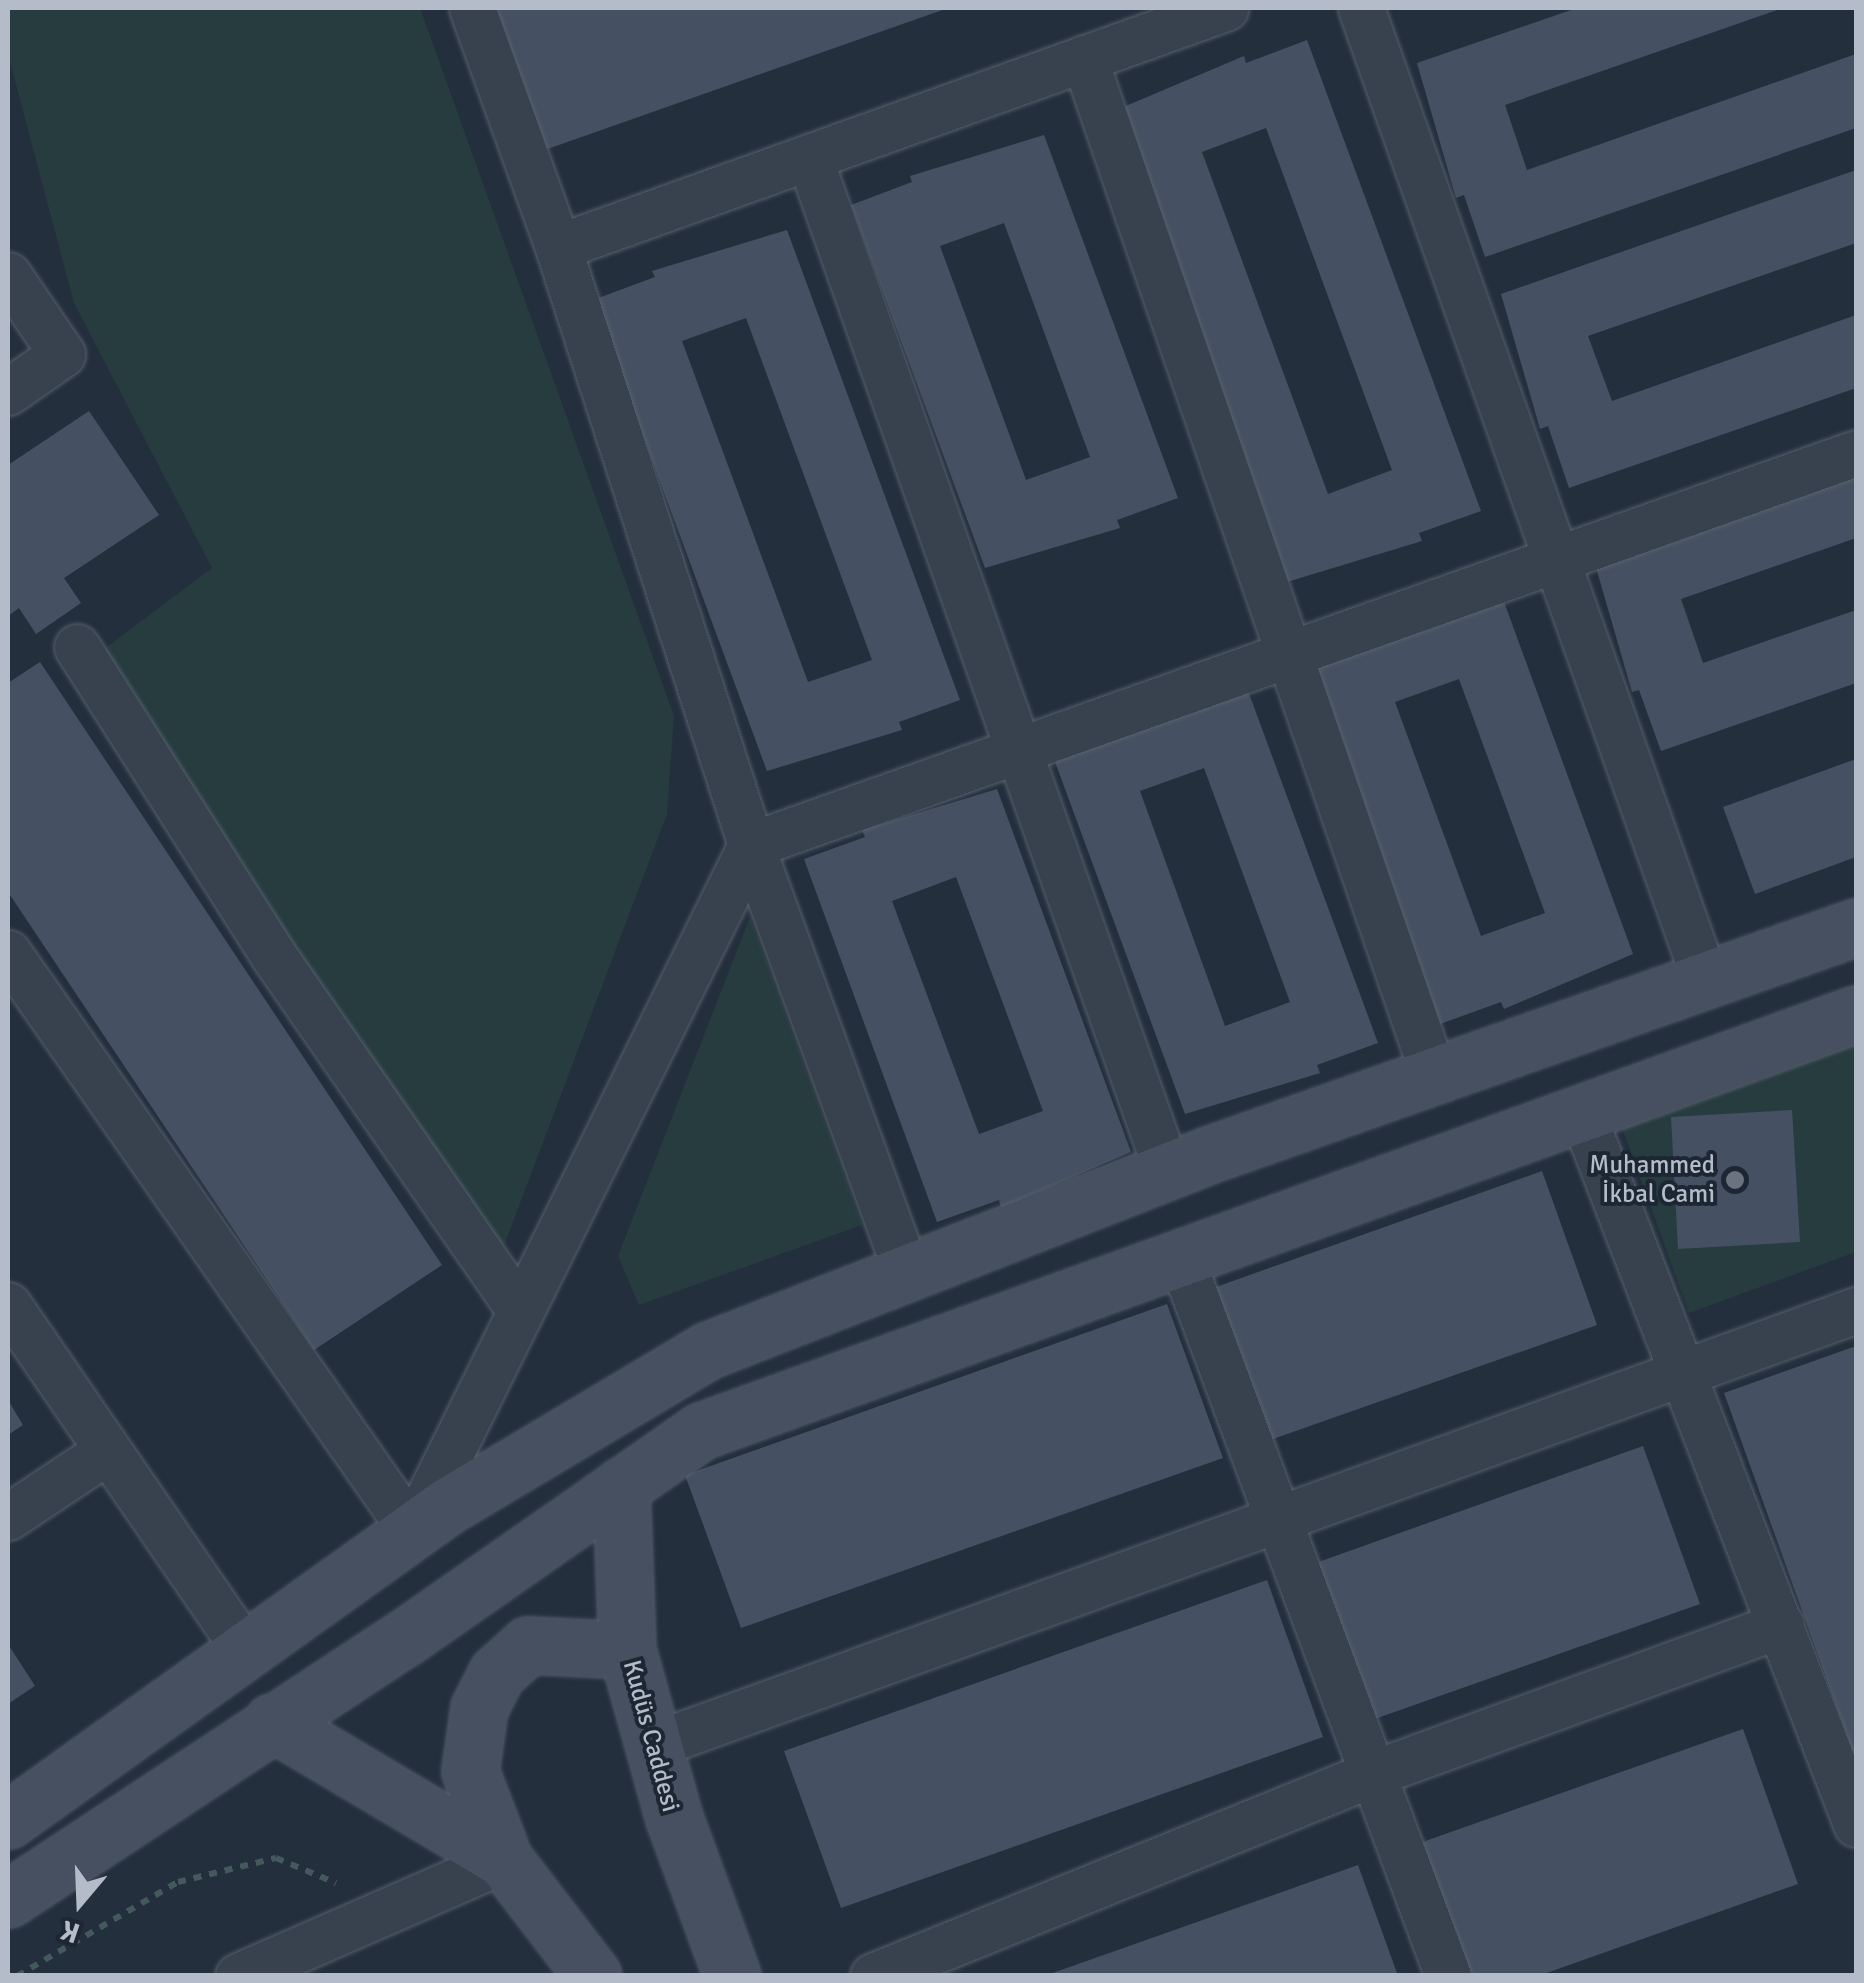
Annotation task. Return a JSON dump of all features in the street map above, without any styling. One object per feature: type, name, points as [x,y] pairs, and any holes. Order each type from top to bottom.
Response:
[{"type":"street","points":[[472,8],[558,247],[750,844],[907,1272]]},
{"type":"street","points":[[1362,8],[1705,980]]},
{"type":"street","points":[[558,247],[1202,12]]},
{"type":"street","points":[[1084,58],[1434,1076]]},
{"type":"street","points":[[809,157],[1167,1172]]},
{"type":"street","points":[[8,276],[62,354],[8,392]]},
{"type":"street","points":[[412,1531],[518,1308],[750,844],[1856,453]]},
{"type":"street","points":[[77,647],[273,955],[518,1308]]},
{"type":"street","points":[[8,1820],[412,1531],[708,1350],[1167,1172],[1856,927]]},
{"type":"street","points":[[8,953],[412,1531]]},
{"type":"street","points":[[8,1899],[701,1431],[1856,1014]]},
{"type":"street","points":[[1582,1113],[1856,1824]]},
{"type":"street","points":[[1181,1258],[1448,1976]]},
{"type":"street","points":[[8,1305],[104,1453],[245,1650]]},
{"type":"street","points":[[654,1744],[1856,1310]]},
{"type":"street","points":[[8,1517],[104,1453]]},
{"type":"street","name":"Kudüs Caddesi","points":[[622,1486],[628,1650],[654,1744],[732,1976]]},
{"type":"street","points":[[873,1976],[1374,1773],[1781,1625]]},
{"type":"street","points":[[593,1976],[504,1860],[470,1771],[479,1708],[497,1673],[528,1645],[628,1650]]},
{"type":"street","points":[[272,1722],[504,1860]]},
{"type":"street","points":[[238,1976],[504,1860]]},
{"type":"path","points":[[18,1976],[178,1882],[276,1858],[336,1883]]},
{"type":"green space","points":[[8,8],[420,8],[674,716],[667,814],[497,1264],[88,661],[212,568],[74,303],[8,54]]},
{"type":"green space","points":[[750,917],[862,1225],[639,1305],[618,1256]]},
{"type":"green space","points":[[1856,1040],[1856,1252],[1689,1313],[1619,1119]]},
{"type":"building","points":[[487,8],[948,8],[539,152]]},
{"type":"building","points":[[1577,8],[1783,8],[1505,105],[1527,170],[1856,54],[1856,128],[1485,257],[1464,195],[1456,198],[1417,63]]},
{"type":"building","points":[[1307,40],[1481,511],[1419,533],[1422,541],[1287,582],[1114,111],[1244,56],[1246,63]],"holes":[[[1266,128],[1392,470],[1328,494],[1202,152]]]},
{"type":"building","points":[[1044,135],[1178,498],[1117,520],[1120,528],[985,568],[851,205],[912,182],[910,176]],"holes":[[[1004,223],[1090,457],[1026,480],[940,246]]]},
{"type":"building","points":[[1856,170],[1856,243],[1588,336],[1612,401],[1856,315],[1856,388],[1569,488],[1548,426],[1540,429],[1501,294]]},
{"type":"building","points":[[787,230],[960,700],[899,722],[902,730],[767,771],[593,300],[655,277],[652,271]],"holes":[[[746,318],[872,660],[808,682],[682,341]]]},
{"type":"building","points":[[89,411],[159,515],[64,578],[81,603],[36,634],[19,608],[8,616],[8,465]]},
{"type":"building","points":[[1856,465],[1856,538],[1681,599],[1703,663],[1856,610],[1856,683],[1661,751],[1639,690],[1632,692],[1593,557]]},
{"type":"building","points":[[1500,591],[1633,954],[1504,1009],[1501,1002],[1440,1024],[1307,662]],"holes":[[[1459,679],[1545,913],[1481,936],[1395,702]]]},
{"type":"building","points":[[40,662],[442,1265],[314,1350],[8,892],[8,683]]},
{"type":"building","points":[[1244,680],[1378,1043],[1317,1065],[1320,1073],[1185,1114],[1051,751]],"holes":[[[1204,768],[1290,1002],[1225,1026],[1140,791]]]},
{"type":"building","points":[[1856,759],[1856,857],[1755,894],[1723,807]]},
{"type":"building","points":[[997,789],[1131,1152],[1001,1208],[999,1200],[937,1222],[804,859],[865,837],[862,830]],"holes":[[[956,877],[1043,1111],[979,1134],[892,901]]]},
{"type":"building","name":"Muhammed İkbal Cami","points":[[1792,1110],[1800,1242],[1678,1249],[1671,1117]]},
{"type":"building","points":[[1542,1171],[1597,1325],[1270,1440],[1216,1287]]},
{"type":"building","points":[[1167,1304],[1223,1458],[741,1628],[685,1475]]},
{"type":"building","points":[[1856,1346],[1856,1761],[1724,1393]]},
{"type":"building","points":[[8,1400],[23,1425],[8,1435]]},
{"type":"building","points":[[1643,1446],[1700,1604],[1369,1721],[1313,1564]]},
{"type":"building","points":[[1267,1580],[1323,1737],[841,1908],[784,1751]]},
{"type":"building","points":[[8,1644],[35,1686],[8,1704]]},
{"type":"building","points":[[1743,1729],[1798,1884],[1538,1976],[1460,1976],[1414,1845]]},
{"type":"building","points":[[1358,1865],[1398,1976],[1047,1976],[1047,1975]]},
{"type":"place","name":"Muhammed İkbal Cami","points":[[1735,1180]]}]
